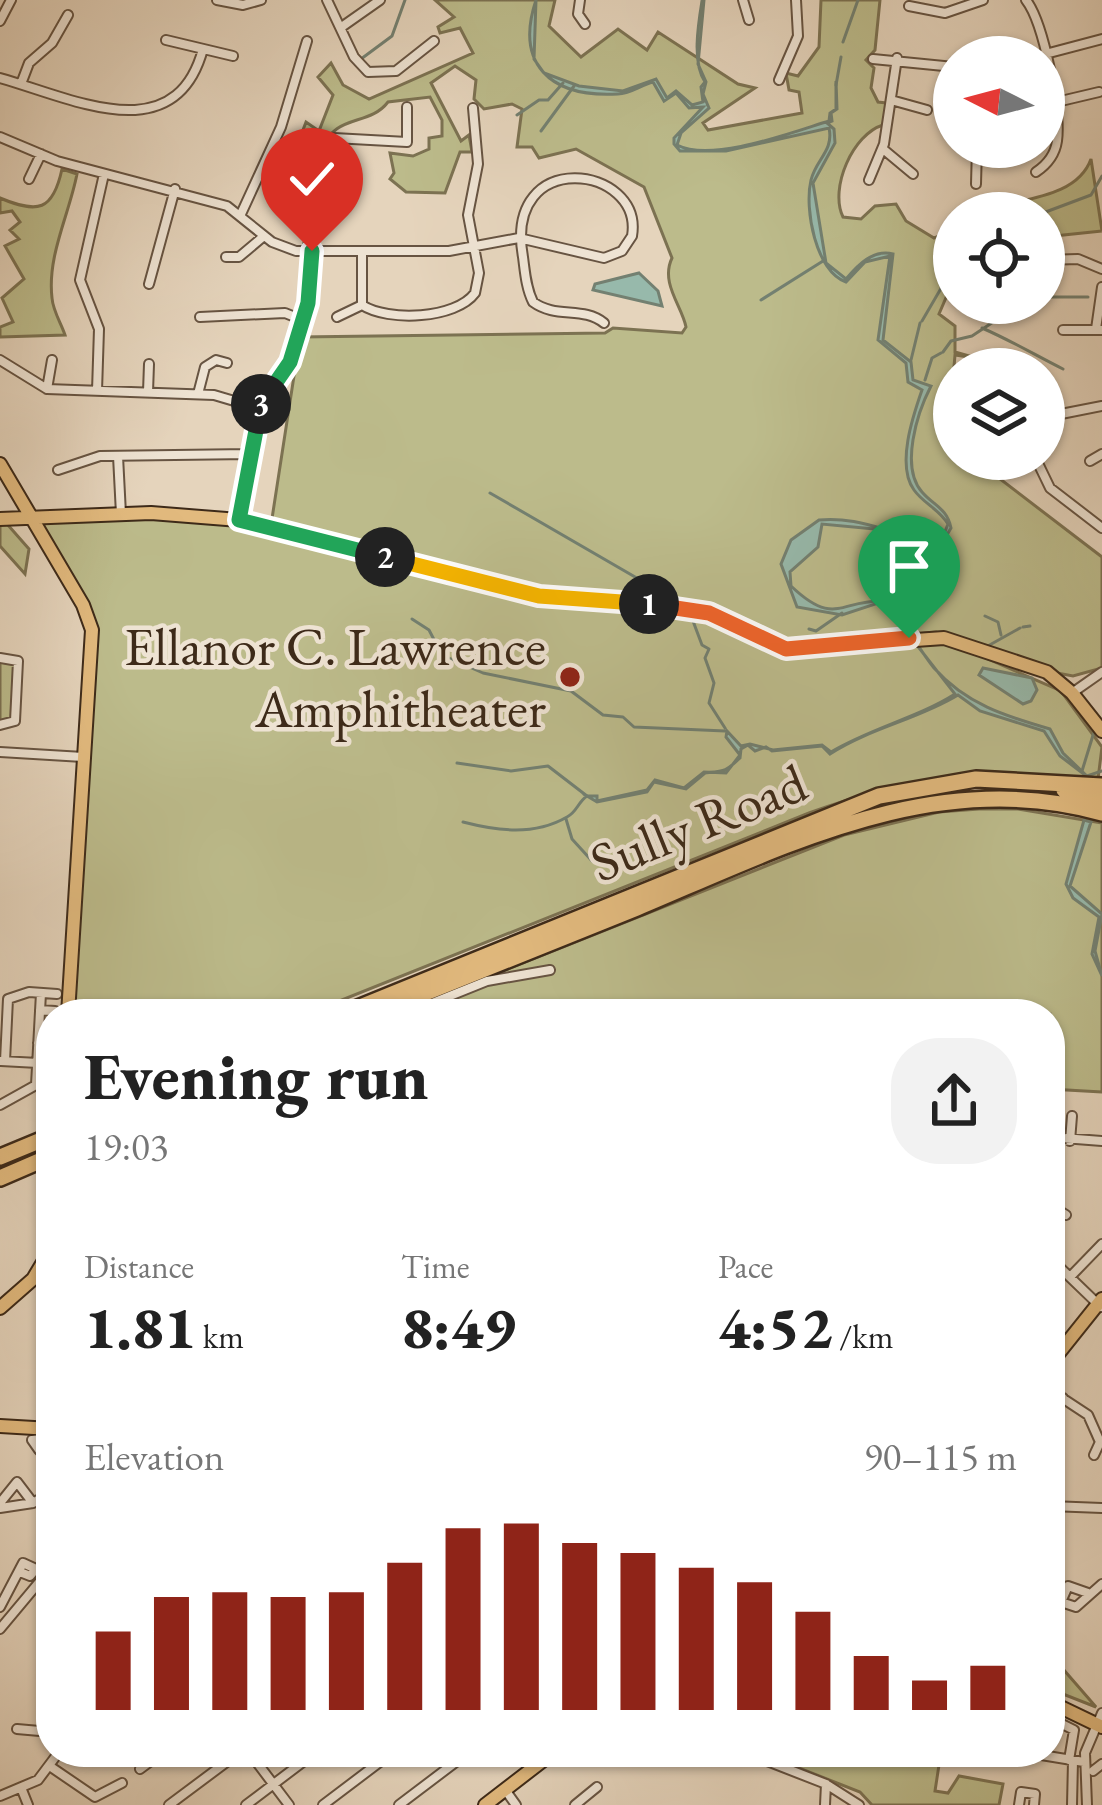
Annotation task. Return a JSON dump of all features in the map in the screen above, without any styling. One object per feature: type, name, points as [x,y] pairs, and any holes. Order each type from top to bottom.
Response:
[{"type":"highway","name":"Sully Road","points":[[379,999],[828,813],[907,789],[990,779],[1102,786]]},
{"type":"highway","points":[[990,779],[1099,809]]},
{"type":"highway","name":"Sully Road","points":[[410,999],[849,822],[961,799],[1027,800],[1099,809]]},
{"type":"highway","points":[[0,1152],[36,1137]]},
{"type":"highway","points":[[0,1167],[36,1152]]},
{"type":"highway","points":[[0,1178],[36,1162]]},
{"type":"main road","points":[[0,464],[91,624],[63,999]]},
{"type":"main road","points":[[0,519],[121,514],[239,520],[539,596],[698,610],[786,649],[945,638],[1029,664],[1072,693],[1102,731]]},
{"type":"main road","points":[[0,1308],[36,1274]]},
{"type":"main road","points":[[1065,1346],[1100,1304]]},
{"type":"main road","points":[[0,1423],[36,1429]]},
{"type":"main road","points":[[1065,1705],[1100,1720]]},
{"type":"main road","points":[[485,1805],[535,1767]]},
{"type":"street","points":[[0,21],[10,0]]},
{"type":"street","points":[[218,0],[239,5],[261,0]]},
{"type":"street","points":[[327,0],[360,66],[376,74],[396,71],[434,41]]},
{"type":"street","points":[[343,26],[380,0]]},
{"type":"street","points":[[580,0],[578,14],[584,25]]},
{"type":"street","points":[[743,0],[749,20]]},
{"type":"street","points":[[778,80],[798,36],[796,0]]},
{"type":"street","points":[[910,6],[945,13],[983,0]]},
{"type":"street","points":[[1026,0],[1042,36]]},
{"type":"street","points":[[21,84],[28,63],[52,43],[68,15]]},
{"type":"street","points":[[1065,49],[1102,39]]},
{"type":"street","points":[[166,40],[233,56]]},
{"type":"street","points":[[241,214],[280,127],[308,40]]},
{"type":"street","points":[[0,78],[118,110],[151,110],[186,88],[203,49]]},
{"type":"street","points":[[869,180],[883,148],[897,58]]},
{"type":"street","points":[[873,59],[933,64]]},
{"type":"street","points":[[1065,100],[1100,92]]},
{"type":"street","points":[[891,100],[927,110]]},
{"type":"street","points":[[239,520],[258,408],[286,369],[310,293],[308,251],[327,146],[334,138],[406,142],[407,107]]},
{"type":"street","points":[[362,305],[374,313],[461,308],[478,287],[468,215],[478,164],[473,108]]},
{"type":"street","points":[[0,137],[104,175],[175,189],[241,214],[280,247],[308,251],[474,248],[519,238],[604,258],[628,245],[634,223],[621,197],[589,180],[568,176],[538,189],[519,238],[533,302],[548,312],[591,315],[604,323]]},
{"type":"street","points":[[883,148],[913,174]]},
{"type":"street","points":[[29,179],[41,154]]},
{"type":"street","points":[[976,168],[976,184]]},
{"type":"street","points":[[1036,172],[1039,168]]},
{"type":"street","points":[[97,391],[99,329],[80,280],[104,175]]},
{"type":"street","points":[[149,284],[175,189]]},
{"type":"street","points":[[226,256],[239,257],[264,236]]},
{"type":"street","points":[[362,251],[362,305]]},
{"type":"street","points":[[1065,259],[1102,268]]},
{"type":"street","points":[[1063,330],[1099,330],[1102,287]]},
{"type":"street","points":[[338,317],[362,305]]},
{"type":"street","points":[[200,317],[285,314],[300,319]]},
{"type":"street","points":[[47,389],[52,360]]},
{"type":"street","points":[[198,394],[205,367],[217,360],[227,363]]},
{"type":"street","points":[[0,361],[47,389],[198,394],[258,408]]},
{"type":"street","points":[[148,392],[149,364]]},
{"type":"street","points":[[1065,414],[1102,406]]},
{"type":"street","points":[[58,470],[88,458],[118,455],[249,454]]},
{"type":"street","points":[[1090,461],[1102,454]]},
{"type":"street","points":[[118,455],[121,514]]},
{"type":"street","points":[[1046,480],[1102,528]]},
{"type":"street","points":[[0,658],[19,661],[15,721],[0,725]]},
{"type":"street","points":[[1072,693],[1102,672]]},
{"type":"street","points":[[0,752],[83,758]]},
{"type":"street","points":[[440,999],[477,984],[550,970]]},
{"type":"street","points":[[41,993],[41,999]]},
{"type":"street","points":[[36,1063],[2,1061],[8,999],[57,994]]},
{"type":"street","points":[[0,1105],[34,1089],[36,1080]]},
{"type":"street","points":[[22,1096],[28,1111]]},
{"type":"street","points":[[1070,1141],[1072,1116]]},
{"type":"street","points":[[1065,1140],[1102,1141]]},
{"type":"street","points":[[1070,1277],[1102,1244]]},
{"type":"street","points":[[1065,1272],[1100,1304]]},
{"type":"street","points":[[1065,1400],[1095,1426],[1100,1442],[1094,1455]]},
{"type":"street","points":[[0,1506],[17,1482],[33,1503]]},
{"type":"street","points":[[0,1506],[36,1501]]},
{"type":"street","points":[[1065,1507],[1102,1508]]},
{"type":"street","points":[[15,1610],[2,1602],[20,1572]]},
{"type":"street","points":[[1088,1593],[1102,1585]]},
{"type":"street","points":[[0,1630],[36,1586]]},
{"type":"street","points":[[1087,1805],[1075,1761],[1100,1720]]},
{"type":"street","points":[[1065,1726],[1074,1730],[1072,1805]]},
{"type":"street","points":[[17,1729],[36,1731]]},
{"type":"street","points":[[1065,1759],[1075,1761]]},
{"type":"street","points":[[1093,1771],[1102,1764]]},
{"type":"street","points":[[0,1796],[22,1790],[51,1767],[95,1797],[122,1783]]},
{"type":"street","points":[[170,1805],[223,1767]]},
{"type":"street","points":[[257,1767],[289,1805]]},
{"type":"street","points":[[246,1805],[296,1767]]},
{"type":"street","points":[[322,1805],[373,1767]]},
{"type":"street","points":[[399,1805],[449,1767]]},
{"type":"street","points":[[790,1767],[859,1805]]},
{"type":"street","points":[[825,1805],[826,1784]]},
{"type":"street","points":[[578,1804],[597,1787]]},
{"type":"street","points":[[22,1790],[28,1805]]},
{"type":"street","points":[[505,1790],[516,1805]]},
{"type":"street","points":[[1019,1805],[1022,1792],[1034,1794],[1034,1805]]},
{"type":"shaded area","points":[[435,0],[555,0],[549,26],[581,57],[618,29],[647,50],[658,32],[738,84],[755,88],[703,123],[708,130],[802,113],[799,92],[789,90],[786,73],[798,76],[819,47],[821,0],[880,0],[875,50],[866,60],[874,68],[871,88],[878,102],[887,103],[883,125],[853,150],[842,178],[839,205],[843,217],[861,219],[875,206],[896,204],[906,221],[933,237],[933,324],[955,326],[955,348],[933,348],[933,480],[1001,480],[1102,557],[1102,668],[1073,676],[1057,673],[936,632],[795,646],[719,614],[554,595],[271,525],[300,337],[605,333],[613,328],[682,333],[686,327],[670,285],[672,258],[644,187],[576,149],[539,158],[532,147],[517,147],[522,109],[512,104],[484,109],[474,99],[476,80],[455,66],[431,83],[461,141],[469,135],[472,152],[460,152],[445,193],[406,192],[390,179],[394,173],[390,153],[413,156],[429,149],[429,138],[442,136],[442,120],[430,97],[388,102],[335,130],[322,150],[297,146],[306,122],[319,131],[333,95],[318,77],[331,63],[343,85],[369,99],[473,53],[460,28],[440,33],[438,27],[454,17]]},
{"type":"shaded area","points":[[536,0],[534,57],[530,42]]},
{"type":"shaded area","points":[[704,0],[698,62],[698,32]]},
{"type":"shaded area","points":[[699,66],[706,82],[703,94],[709,108],[681,133],[677,145],[692,150],[753,144],[829,121],[830,113],[836,109],[836,81],[837,109],[831,113],[832,121],[827,123],[834,129],[835,143],[813,183],[826,263],[846,279],[861,264],[873,256],[893,254],[883,340],[911,362],[913,380],[931,386],[916,425],[912,469],[922,492],[943,512],[951,528],[941,545],[915,548],[885,530],[822,524],[818,547],[790,572],[791,586],[828,609],[884,601],[923,653],[888,608],[878,603],[842,615],[797,607],[781,564],[791,540],[819,520],[852,521],[927,539],[942,539],[948,524],[914,490],[906,467],[922,390],[908,382],[906,363],[878,340],[890,256],[865,262],[846,282],[827,266],[815,238],[809,192],[829,143],[829,128],[726,151],[680,151],[674,144],[674,138],[703,107],[689,108],[676,93],[664,101],[653,82],[622,94],[594,94],[556,83],[545,73],[579,86],[623,91],[656,79],[667,98],[676,91],[692,105],[703,102],[701,87],[705,82]]},
{"type":"shaded area","points":[[1091,159],[1102,231],[1065,235],[1065,192],[1055,192],[1083,173]]},
{"type":"shaded area","points":[[62,169],[77,174],[51,282],[54,308],[65,335],[0,337],[0,327],[13,322],[2,298],[24,279],[5,246],[19,239],[10,230],[20,222],[12,211],[0,213],[0,198],[24,206],[42,205],[54,194]]},
{"type":"shaded area","points":[[639,273],[658,291],[662,306],[593,290],[595,284]]},
{"type":"shaded area","points":[[0,516],[29,549],[25,574],[0,546]]},
{"type":"shaded area","points":[[121,517],[232,523],[536,596],[685,609],[773,648],[947,641],[1061,691],[1102,747],[1098,779],[952,778],[845,801],[344,999],[73,999],[93,633],[36,522]]},
{"type":"shaded area","points":[[0,662],[16,663],[13,718],[0,723]]},
{"type":"shaded area","points":[[983,668],[1032,678],[1037,690],[1023,704],[979,675]]},
{"type":"shaded area","points":[[937,671],[987,707],[1050,729],[1063,753],[1089,778],[1060,756],[1044,731],[980,711],[958,695],[830,754],[822,746],[769,749],[822,745],[831,752],[862,736],[925,710],[955,694]]},
{"type":"shaded area","points":[[727,731],[741,746],[750,744],[764,748],[755,751],[748,745],[741,749],[740,758],[732,765],[740,755],[726,737]]},
{"type":"shaded area","points":[[704,772],[712,772],[686,789],[654,782],[647,792],[597,802],[587,796],[597,796],[597,801],[647,790],[655,780],[684,788]]},
{"type":"shaded area","points":[[1018,809],[1102,823],[1102,1092],[1065,1090],[1065,999],[433,999],[844,835],[939,812]]},
{"type":"shaded area","points":[[1084,820],[1091,822],[1070,886],[1102,914],[1095,951],[1102,976],[1092,954],[1099,917],[1073,898],[1066,884]]},
{"type":"shaded area","points":[[1065,1671],[1096,1707],[1065,1695]]},
{"type":"shaded area","points":[[796,1767],[939,1767],[935,1791],[948,1793],[959,1776],[1003,1784],[999,1805],[872,1805],[860,1792]]},
{"type":"waterway","points":[[361,59],[392,36],[405,0]]},
{"type":"waterway","points":[[843,42],[858,0]]},
{"type":"waterway","points":[[836,85],[841,57]]},
{"type":"waterway","points":[[517,115],[539,100],[548,100],[563,83]]},
{"type":"waterway","points":[[541,131],[574,86]]},
{"type":"waterway","points":[[1065,205],[1091,195],[1102,176]]},
{"type":"waterway","points":[[761,300],[823,261]]},
{"type":"waterway","points":[[1065,297],[1088,297]]},
{"type":"waterway","points":[[922,321],[933,302]]},
{"type":"waterway","points":[[911,360],[920,323]]},
{"type":"waterway","points":[[946,348],[951,341],[972,336],[990,324]]},
{"type":"waterway","points":[[982,328],[1022,348]]},
{"type":"waterway","points":[[925,380],[933,357]]},
{"type":"waterway","points":[[490,493],[680,603]]},
{"type":"waterway","points":[[690,613],[702,645],[709,649],[705,658],[714,683],[709,703],[725,728]]},
{"type":"waterway","points":[[809,629],[816,631],[842,613]]},
{"type":"waterway","points":[[985,616],[998,622],[1001,635]]},
{"type":"waterway","points":[[412,619],[429,630],[442,655],[483,673],[571,691],[603,715],[623,717],[634,727],[725,731]]},
{"type":"waterway","points":[[1023,627],[1030,626]]},
{"type":"waterway","points":[[986,647],[1020,628]]},
{"type":"waterway","points":[[1082,771],[1094,732]]},
{"type":"waterway","points":[[457,763],[511,771],[548,766],[587,796],[570,815],[542,827],[503,829],[463,822]]},
{"type":"waterway","points":[[1087,776],[1102,771]]},
{"type":"waterway","points":[[566,819],[572,839],[592,861]]},
{"type":"place","name":"Ellanor C. Lawrence Amphitheater","points":[[570,677]]},
{"type":"route","points":[[312,251],[308,251],[308,303],[290,362],[256,414],[239,520],[539,596],[698,610],[786,649],[909,638]]}]
